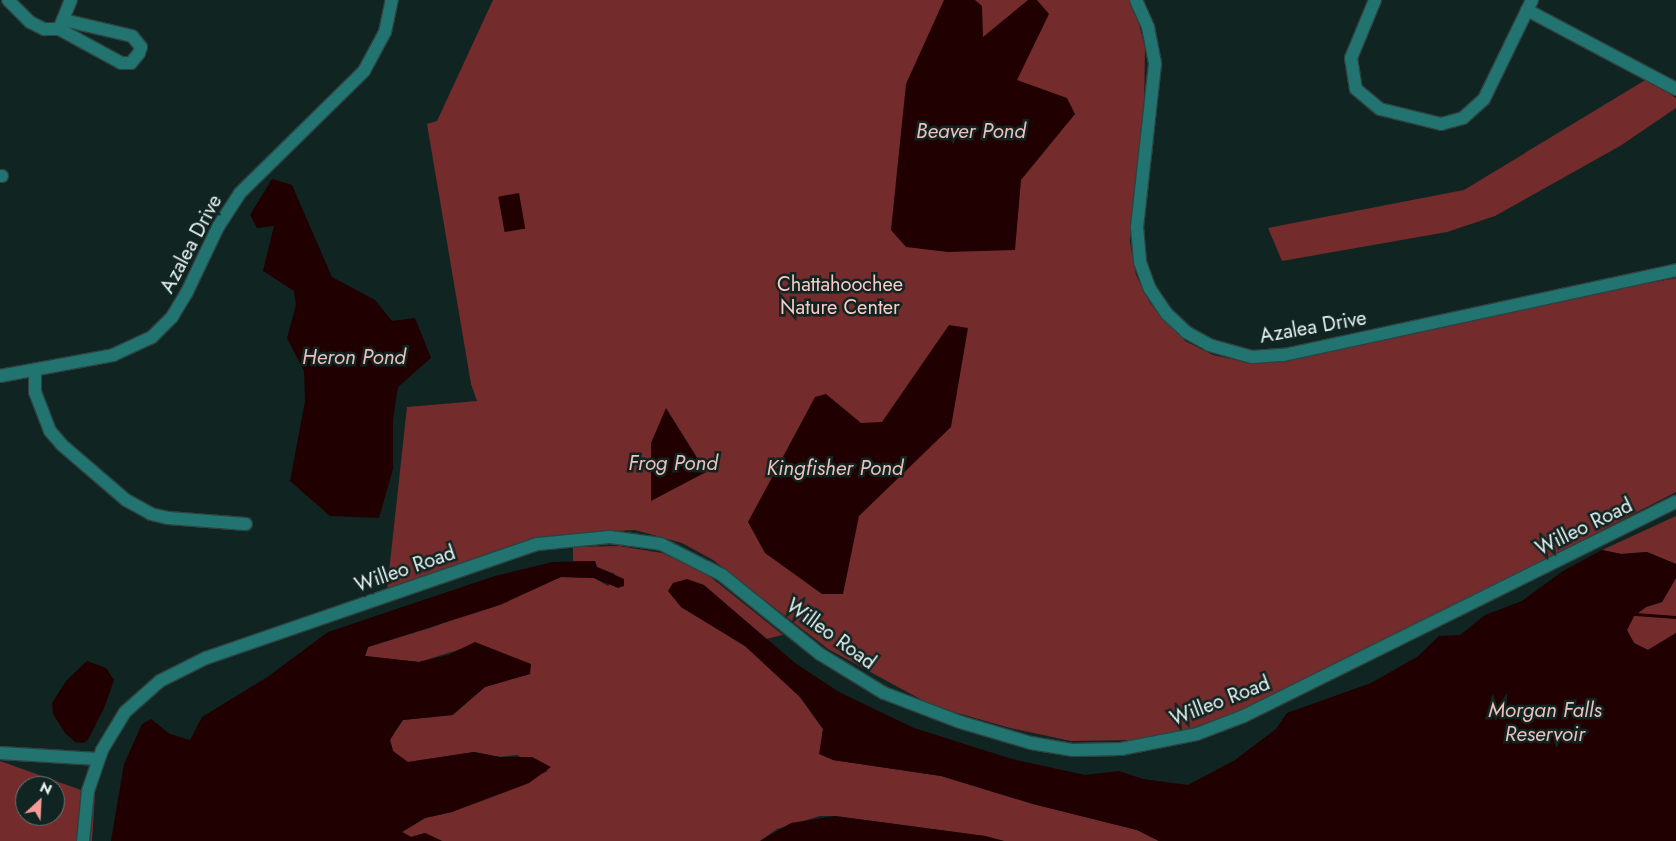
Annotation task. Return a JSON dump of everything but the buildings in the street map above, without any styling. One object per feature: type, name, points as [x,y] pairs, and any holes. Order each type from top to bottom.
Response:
[{"type":"street","points":[[8,0],[30,22],[44,29],[61,24],[110,28],[132,36],[140,47],[140,53],[131,63],[121,64],[61,24]]},
{"type":"street","points":[[61,24],[71,0]]},
{"type":"street","name":"Azalea Drive","points":[[0,376],[113,355],[152,337],[172,317],[218,227],[240,193],[364,71],[384,32],[392,0]]},
{"type":"street","name":"Azalea Drive","points":[[1136,0],[1148,27],[1155,64],[1137,227],[1140,262],[1150,289],[1167,314],[1186,332],[1208,345],[1252,357],[1284,355],[1676,270]]},
{"type":"street","points":[[1376,0],[1350,58],[1356,89],[1380,109],[1441,124],[1463,118],[1484,99],[1530,5],[1676,89]]},
{"type":"street","points":[[35,371],[35,392],[50,431],[62,445],[126,500],[151,514],[168,518],[246,524]]},
{"type":"street","name":"Willeo Road","points":[[83,841],[88,791],[98,759],[116,725],[136,700],[160,681],[206,658],[538,544],[610,537],[661,544],[701,562],[746,593],[842,670],[904,702],[995,733],[1046,746],[1088,750],[1142,746],[1197,734],[1244,716],[1676,502]]},
{"type":"street","points":[[0,753],[98,759]]},
{"type":"green space","name":"Chattahoochee Nature Center","points":[[493,0],[1129,0],[1135,10],[1145,47],[1144,119],[1130,242],[1136,275],[1150,303],[1185,341],[1213,355],[1250,363],[1298,359],[1376,335],[1676,278],[1676,492],[1214,730],[1133,740],[1071,741],[1010,728],[933,706],[828,649],[713,560],[682,543],[635,530],[594,532],[386,599],[407,407],[477,401],[471,384],[427,124],[437,121]]},
{"type":"green space","points":[[1647,79],[1676,98],[1676,108],[1620,146],[1495,216],[1447,232],[1282,261],[1268,228],[1464,190]]},
{"type":"green space","points":[[1676,516],[1676,564],[1647,552],[1621,554],[1602,550]]},
{"type":"green space","points":[[619,546],[662,553],[703,571],[783,635],[766,639],[746,623],[681,607],[745,646],[800,697],[823,729],[821,748],[833,760],[941,776],[1033,804],[1137,830],[1159,841],[1004,841],[985,836],[835,816],[820,816],[777,829],[760,841],[442,841],[425,833],[411,837],[402,832],[425,818],[452,812],[548,771],[517,755],[500,757],[474,752],[408,762],[398,757],[393,751],[390,740],[403,720],[453,715],[485,687],[530,674],[471,646],[419,662],[365,656],[368,647],[433,627],[561,577],[594,578],[608,586],[615,574],[597,567],[595,561],[573,561],[573,547]]},
{"type":"green space","points":[[1676,578],[1676,633],[1648,650],[1634,643],[1627,630],[1634,616],[1646,607],[1662,602]]},
{"type":"green space","points":[[0,761],[42,776],[15,776],[15,826],[65,826],[65,784],[95,795],[92,841],[0,841]]},
{"type":"water","name":"Beaver Pond","points":[[944,0],[975,0],[982,6],[983,37],[1028,0],[1037,0],[1049,14],[1017,80],[1067,98],[1075,114],[1021,180],[1015,250],[948,252],[906,247],[891,230],[906,84]]},
{"type":"water","name":"Heron Pond","points":[[272,179],[292,185],[332,277],[375,300],[392,321],[415,318],[431,358],[398,387],[393,419],[393,469],[379,518],[330,516],[290,481],[305,401],[304,371],[287,338],[296,305],[294,291],[263,271],[274,226],[257,228],[250,215]]},
{"type":"water","points":[[519,193],[525,228],[505,232],[498,197]]},
{"type":"water","name":"Kingfisher Pond","points":[[949,325],[968,328],[951,427],[859,516],[843,594],[822,594],[765,553],[748,522],[815,397],[826,394],[861,423],[882,422]]},
{"type":"water","name":"Frog Pond","points":[[666,408],[706,472],[651,501],[651,443]]},
{"type":"water","name":"Morgan Falls Reservoir","points":[[1602,550],[1621,554],[1647,552],[1676,564],[1676,578],[1662,602],[1646,607],[1634,616],[1627,630],[1634,643],[1648,650],[1676,633],[1676,841],[1159,841],[1137,830],[1033,804],[941,776],[833,760],[819,754],[823,729],[800,697],[745,646],[681,607],[668,591],[673,583],[687,579],[704,585],[795,663],[839,692],[914,728],[1012,759],[1085,775],[1119,771],[1143,779],[1188,785],[1235,760],[1276,729],[1287,713],[1371,683],[1417,657],[1439,636],[1460,635],[1485,615],[1522,601],[1563,571]]},
{"type":"water","points":[[595,561],[597,567],[624,579],[624,586],[618,588],[594,578],[561,577],[500,605],[368,647],[365,656],[419,662],[448,655],[475,642],[531,664],[530,674],[485,687],[452,715],[403,720],[390,740],[393,751],[408,762],[474,752],[500,757],[532,757],[551,767],[529,783],[452,812],[425,818],[402,832],[411,837],[425,833],[442,841],[111,841],[124,764],[142,724],[151,719],[170,734],[190,740],[202,717],[266,678],[328,632],[495,576],[553,562]]},
{"type":"water","points":[[87,661],[106,668],[114,680],[105,706],[88,740],[83,743],[75,742],[65,733],[53,714],[52,703],[66,681]]},
{"type":"water","points":[[835,816],[985,836],[1004,841],[760,841],[791,823]]},
{"type":"waterway","points":[[1635,614],[1676,617]]}]
